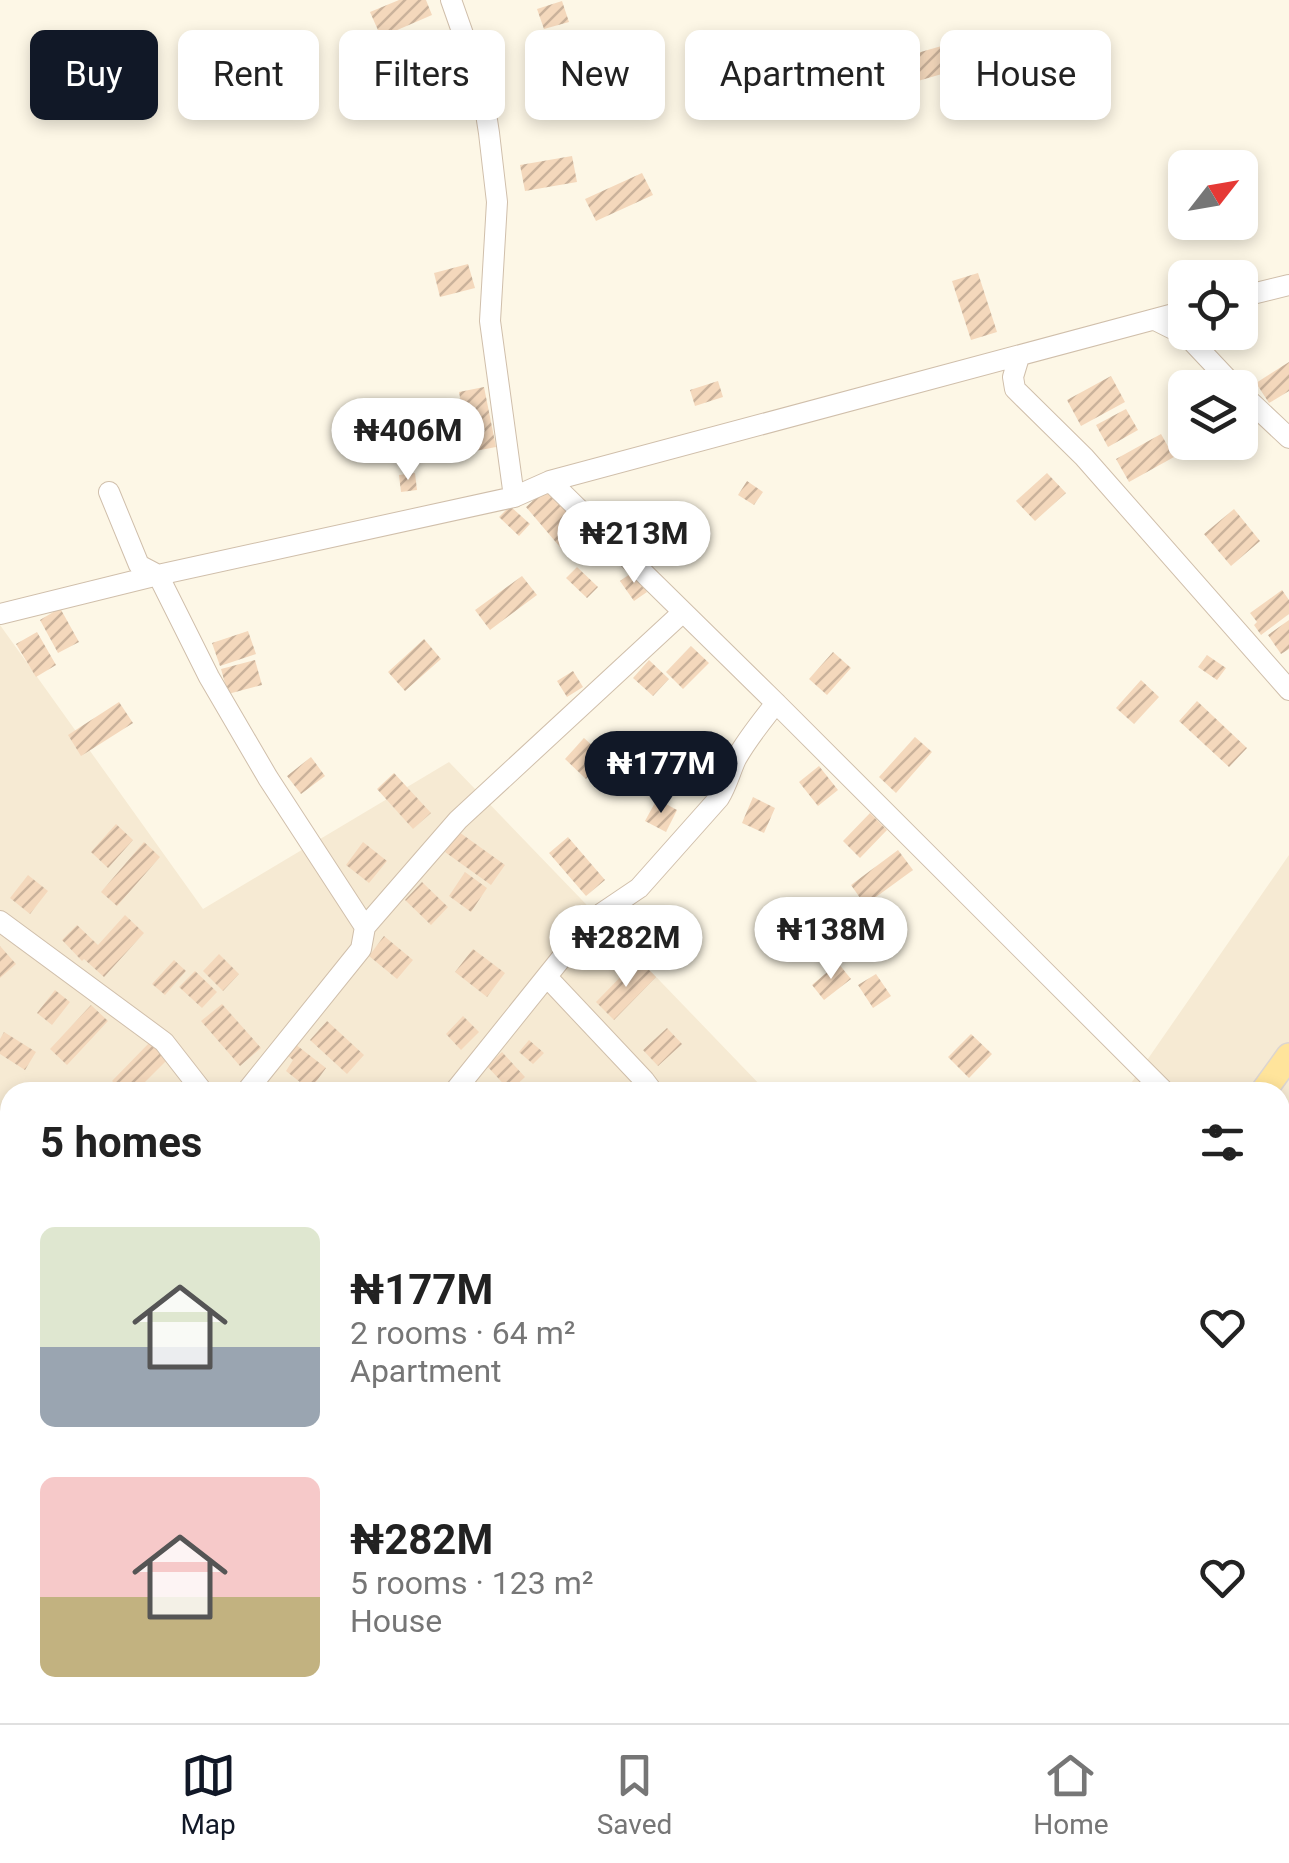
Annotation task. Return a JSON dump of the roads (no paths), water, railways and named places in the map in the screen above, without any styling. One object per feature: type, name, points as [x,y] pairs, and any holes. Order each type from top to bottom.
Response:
[{"type":"main road","points":[[1270,1082],[1289,1056]]},
{"type":"street","points":[[451,0],[482,88],[489,133],[497,202],[490,322],[514,497]]},
{"type":"street","points":[[1258,293],[1289,285]]},
{"type":"street","points":[[0,614],[514,497],[550,481],[1168,316]]},
{"type":"street","points":[[1154,320],[1187,336],[1219,370]]},
{"type":"street","points":[[1018,357],[1013,376],[1016,389],[1084,457],[1289,690]]},
{"type":"street","points":[[1258,409],[1289,438]]},
{"type":"street","points":[[550,481],[1155,1082]]},
{"type":"street","points":[[109,492],[138,565],[158,575],[208,677],[365,927]]},
{"type":"street","points":[[254,1082],[361,948],[365,927],[458,820],[683,612]]},
{"type":"street","points":[[462,1082],[588,925],[639,888],[719,798],[733,764],[776,702]]},
{"type":"street","points":[[0,921],[164,1042],[196,1082]]},
{"type":"street","points":[[547,977],[646,1082]]}]
